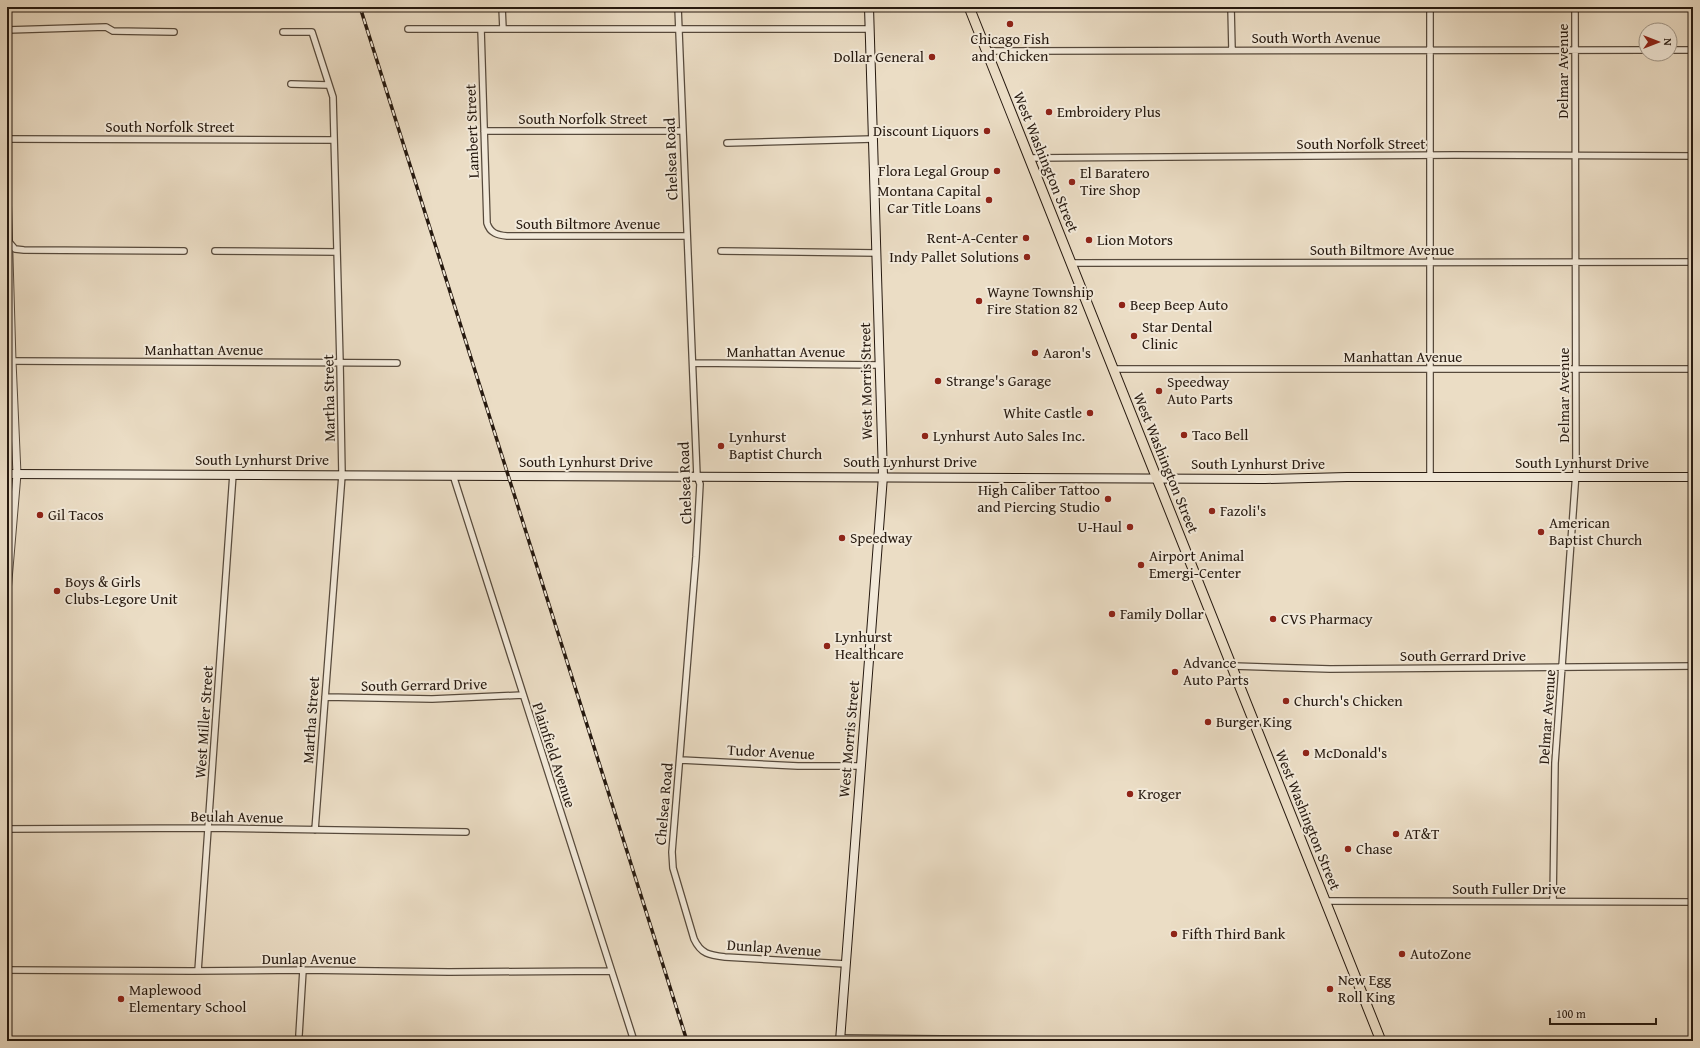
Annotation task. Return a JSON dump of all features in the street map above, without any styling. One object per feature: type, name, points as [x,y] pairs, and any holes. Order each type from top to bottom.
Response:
[{"type":"main road","name":"West Morris Street","points":[[840,1039],[882,476],[869,7]]},
{"type":"main road","name":"West Washington Street","points":[[969,7],[1233,666],[1381,1041]]},
{"type":"main road","name":"South Lynhurst Drive","points":[[7,474],[1158,478],[1693,477]]},
{"type":"street","points":[[502,7],[502,29]]},
{"type":"street","name":"Chelsea Road","points":[[678,7],[686,236],[697,476],[700,484],[699,521],[672,860],[694,939],[699,949],[702,951]]},
{"type":"street","points":[[1231,7],[1232,50]]},
{"type":"street","points":[[1430,7],[1430,477]]},
{"type":"street","name":"Delmar Avenue","points":[[1553,902],[1555,763],[1575,477],[1575,7]]},
{"type":"street","points":[[7,30],[106,27],[113,31],[174,32]]},
{"type":"street","points":[[408,28],[869,30]]},
{"type":"street","name":"Lambert Street","points":[[481,29],[487,223],[491,231]]},
{"type":"street","points":[[283,32],[312,32],[328,84],[291,84]]},
{"type":"street","name":"South Worth Avenue","points":[[986,51],[1638,50]]},
{"type":"street","points":[[1678,50],[1693,50]]},
{"type":"street","name":"Martha Street","points":[[315,830],[342,475],[334,140],[332,97],[328,84]]},
{"type":"street","name":"South Norfolk Street","points":[[484,131],[682,131]]},
{"type":"street","name":"South Norfolk Street","points":[[7,139],[334,140]]},
{"type":"street","points":[[728,143],[873,139]]},
{"type":"street","name":"South Norfolk Street","points":[[1029,158],[1430,155],[1693,156]]},
{"type":"street","points":[[7,188],[17,474],[7,592]]},
{"type":"street","name":"South Biltmore Avenue","points":[[491,231],[498,235],[507,236],[686,236]]},
{"type":"street","points":[[8,242],[15,249],[24,250],[184,251]]},
{"type":"street","points":[[215,251],[337,252]]},
{"type":"street","points":[[721,251],[877,253]]},
{"type":"street","name":"South Biltmore Avenue","points":[[1072,263],[1693,262]]},
{"type":"street","name":"Manhattan Avenue","points":[[12,361],[397,363]]},
{"type":"street","name":"Manhattan Avenue","points":[[693,363],[880,365]]},
{"type":"street","name":"Manhattan Avenue","points":[[1114,369],[1693,369]]},
{"type":"street","name":"West Miller Street","points":[[198,971],[233,474]]},
{"type":"street","name":"Plainfield Avenue","points":[[453,476],[634,1041]]},
{"type":"street","name":"South Gerrard Drive","points":[[1233,666],[1330,669],[1693,666]]},
{"type":"street","name":"South Gerrard Drive","points":[[325,697],[432,699],[523,695]]},
{"type":"street","name":"Tudor Avenue","points":[[680,760],[798,766],[860,766]]},
{"type":"street","name":"Beulah Avenue","points":[[7,829],[208,828],[466,832]]},
{"type":"street","name":"South Fuller Drive","points":[[1325,901],[1693,902]]},
{"type":"street","name":"Dunlap Avenue","points":[[702,951],[725,957],[846,964]]},
{"type":"street","name":"Dunlap Avenue","points":[[7,970],[303,970],[449,972],[611,971]]},
{"type":"street","points":[[299,1035],[303,970]]},
{"type":"street","points":[[840,1039],[1125,1041]]},
{"type":"railway","points":[[360,7],[687,1041]]},
{"type":"place","name":"Chicago Fish and Chicken","points":[[1010,24]]},
{"type":"place","name":"Dollar General","points":[[932,57]]},
{"type":"place","name":"Embroidery Plus","points":[[1049,112]]},
{"type":"place","name":"Discount Liquors","points":[[987,131]]},
{"type":"place","name":"Flora Legal Group","points":[[997,171]]},
{"type":"place","name":"El Baratero Tire Shop","points":[[1072,182]]},
{"type":"place","name":"Montana Capital Car Title Loans","points":[[989,200]]},
{"type":"place","name":"Rent-A-Center","points":[[1026,238]]},
{"type":"place","name":"Lion Motors","points":[[1089,240]]},
{"type":"place","name":"Indy Pallet Solutions","points":[[1027,257]]},
{"type":"place","name":"Wayne Township Fire Station 82","points":[[979,301]]},
{"type":"place","name":"Beep Beep Auto","points":[[1122,305]]},
{"type":"place","name":"Star Dental Clinic","points":[[1134,336]]},
{"type":"place","name":"Aaron's","points":[[1035,353]]},
{"type":"place","name":"Strange's Garage","points":[[938,381]]},
{"type":"place","name":"Speedway Auto Parts","points":[[1159,391]]},
{"type":"place","name":"White Castle","points":[[1090,413]]},
{"type":"place","name":"Taco Bell","points":[[1184,435]]},
{"type":"place","name":"Lynhurst Auto Sales Inc.","points":[[925,436]]},
{"type":"place","name":"Lynhurst Baptist Church","points":[[721,446]]},
{"type":"place","name":"High Caliber Tattoo and Piercing Studio","points":[[1108,499]]},
{"type":"place","name":"Fazoli's","points":[[1212,511]]},
{"type":"place","name":"Gil Tacos","points":[[40,515]]},
{"type":"place","name":"U-Haul","points":[[1130,527]]},
{"type":"place","name":"American Baptist Church","points":[[1541,532]]},
{"type":"place","name":"Speedway","points":[[842,538]]},
{"type":"place","name":"Airport Animal Emergi-Center","points":[[1141,565]]},
{"type":"place","name":"Boys & Girls Clubs-Legore Unit","points":[[57,591]]},
{"type":"place","name":"Family Dollar","points":[[1112,614]]},
{"type":"place","name":"CVS Pharmacy","points":[[1273,619]]},
{"type":"place","name":"Lynhurst Healthcare","points":[[827,646]]},
{"type":"place","name":"Advance Auto Parts","points":[[1175,672]]},
{"type":"place","name":"Church's Chicken","points":[[1286,701]]},
{"type":"place","name":"Burger King","points":[[1208,722]]},
{"type":"place","name":"McDonald's","points":[[1306,753]]},
{"type":"place","name":"Kroger","points":[[1130,794]]},
{"type":"place","name":"AT&T","points":[[1396,834]]},
{"type":"place","name":"Chase","points":[[1348,849]]},
{"type":"place","name":"Fifth Third Bank","points":[[1174,934]]},
{"type":"place","name":"AutoZone","points":[[1402,954]]},
{"type":"place","name":"New Egg Roll King","points":[[1330,989]]},
{"type":"place","name":"Maplewood Elementary School","points":[[121,999]]}]
